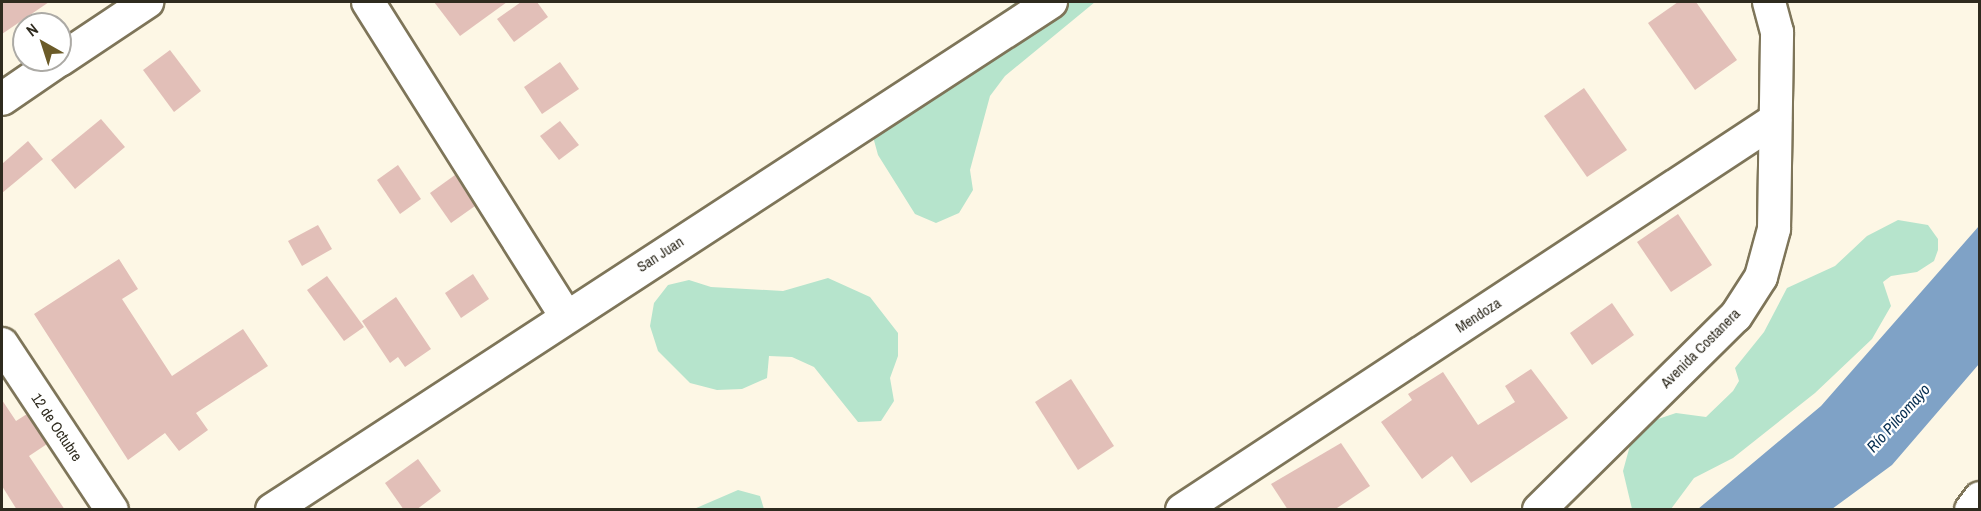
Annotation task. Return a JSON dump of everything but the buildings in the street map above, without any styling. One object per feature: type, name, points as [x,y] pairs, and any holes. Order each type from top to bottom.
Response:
[{"type":"street","points":[[72,52],[147,2]]},
{"type":"street","points":[[368,2],[565,315]]},
{"type":"street","name":"San Juan","points":[[272,510],[565,315],[1051,2]]},
{"type":"street","name":"Avenida Costanera","points":[[1539,510],[1736,316],[1761,278],[1774,229],[1777,32],[1769,2]]},
{"type":"street","points":[[2,99],[42,72]]},
{"type":"street","name":"Mendoza","points":[[1182,510],[1775,120]]},
{"type":"street","name":"12 de Octubre","points":[[2,344],[112,510]]},
{"type":"street","points":[[1971,510],[1980,498]]},
{"type":"green space","points":[[1016,2],[1095,2],[1005,76],[990,96],[970,170],[973,190],[959,213],[936,223],[915,214],[878,155],[872,133],[936,58]]},
{"type":"green space","points":[[1898,220],[1928,225],[1938,239],[1938,250],[1934,261],[1917,272],[1891,276],[1883,282],[1891,306],[1872,339],[1815,393],[1733,458],[1694,478],[1671,509],[1632,509],[1623,471],[1632,438],[1655,420],[1676,413],[1706,417],[1733,391],[1739,381],[1735,368],[1764,332],[1787,288],[1835,266],[1867,236]]},
{"type":"green space","points":[[828,278],[870,297],[898,333],[898,356],[890,378],[894,401],[881,421],[858,422],[814,367],[792,357],[769,356],[767,378],[742,389],[717,390],[690,383],[658,351],[650,326],[654,303],[668,285],[689,280],[711,287],[783,291]]},
{"type":"green space","points":[[738,490],[760,496],[764,509],[694,509]]},
{"type":"water","name":"Río Pilcomayo","points":[[1979,226],[1979,364],[1892,465],[1832,509],[1698,509],[1821,406]]}]
